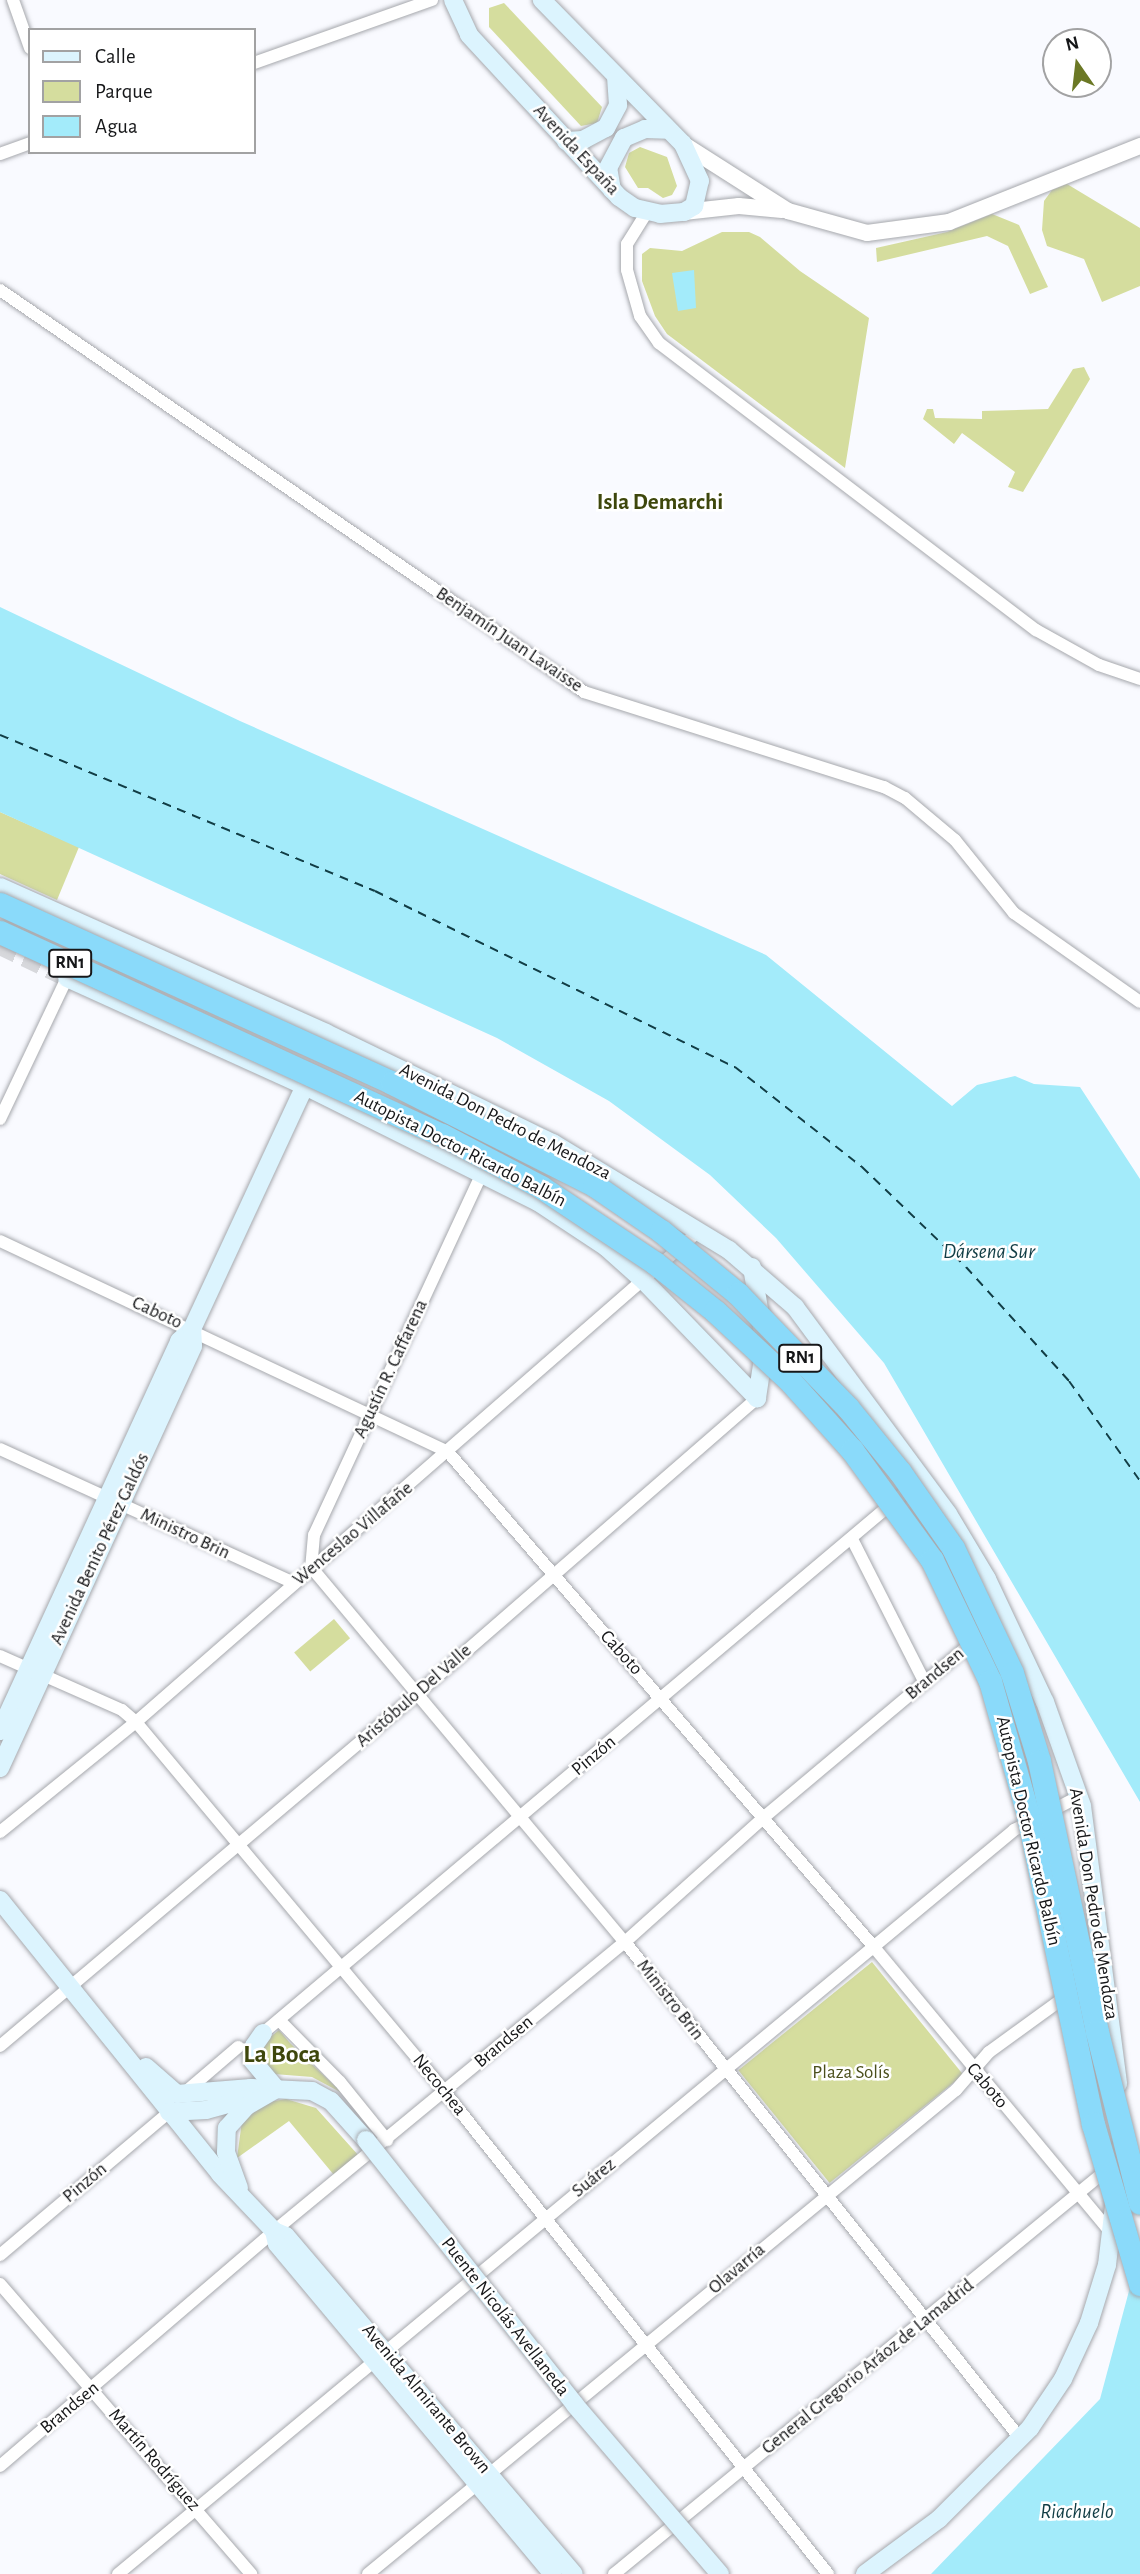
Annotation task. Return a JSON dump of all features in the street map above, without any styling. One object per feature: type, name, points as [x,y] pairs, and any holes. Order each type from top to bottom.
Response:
[{"type":"highway","name":"Autopista Doctor Ricardo Balbín","points":[[0,904],[391,1083],[594,1185],[661,1231],[738,1294],[848,1408],[953,1548],[1013,1673],[1039,1761],[1097,2032],[1140,2203]]},
{"type":"highway","name":"Autopista Doctor Ricardo Balbín","points":[[0,932],[442,1135],[582,1212],[683,1284],[757,1348],[822,1415],[881,1487],[954,1599],[1004,1724],[1093,2124],[1140,2284]]},
{"type":"highway","points":[[0,947],[140,995]]},
{"type":"main road","name":"Avenida España","points":[[453,0],[469,35],[612,190],[647,212]]},
{"type":"main road","points":[[542,0],[683,145],[701,187],[697,203],[684,212],[647,212]]},
{"type":"main road","points":[[566,141],[591,138],[606,128],[618,105],[616,79]]},
{"type":"main road","points":[[612,190],[608,168],[624,138],[645,129],[668,131]]},
{"type":"main road","name":"Avenida Don Pedro de Mendoza","points":[[0,887],[506,1118],[700,1230],[752,1267],[824,1342],[923,1477],[966,1547],[998,1621],[1049,1713],[1080,1796],[1106,1966],[1118,2082],[1120,2158],[1112,2234],[1101,2285],[1082,2341],[1052,2396],[1020,2438],[921,2536],[865,2574]]},
{"type":"main road","points":[[66,978],[305,1086],[483,1171],[570,1222],[644,1281],[757,1398]]},
{"type":"main road","name":"Avenida Benito Pérez Galdós","points":[[0,1731],[34,1672],[115,1501],[193,1346],[192,1329],[305,1086]]},
{"type":"main road","points":[[752,1267],[765,1345],[757,1398]]},
{"type":"main road","name":"Aristóbulo Del Valle","points":[[757,1398],[824,1342]]},
{"type":"main road","name":"Avenida Don Pedro de Mendoza","points":[[998,1621],[1046,1810],[1120,2158]]},
{"type":"main road","name":"Avenida Benito Pérez Galdós","points":[[0,1768],[34,1672]]},
{"type":"main road","name":"Avenida Almirante Brown","points":[[0,1900],[121,2048],[169,2112],[274,2231],[277,2244],[379,2355],[483,2479],[553,2574]]},
{"type":"main road","points":[[241,2194],[226,2152],[227,2128],[247,2106],[276,2089],[252,2060],[254,2046],[263,2033]]},
{"type":"main road","name":"Avenida Almirante Brown","points":[[121,2048],[173,2093],[182,2095]]},
{"type":"main road","name":"Puente Nicolás Avellaneda","points":[[169,2112],[226,2106],[276,2089]]},
{"type":"main road","name":"Puente Nicolás Avellaneda","points":[[182,2095],[305,2089],[324,2096],[366,2140],[575,2405],[720,2574]]},
{"type":"main road","name":"Avenida Almirante Brown","points":[[483,2479],[574,2574]]},
{"type":"street","points":[[13,0],[28,42]]},
{"type":"street","points":[[256,62],[432,0]]},
{"type":"street","points":[[0,154],[28,144]]},
{"type":"street","points":[[683,145],[788,211]]},
{"type":"street","points":[[684,212],[739,206],[788,211],[867,233],[928,227],[1140,146]]},
{"type":"street","points":[[647,212],[627,244],[627,270],[640,316],[659,343],[1036,630],[1089,661],[1140,679]]},
{"type":"street","name":"Benjamín Juan Lavaisse","points":[[0,290],[583,692],[884,787],[905,798],[955,841],[1014,913],[1140,1002]]},
{"type":"street","points":[[0,1119],[66,978]]},
{"type":"street","name":"Agustín R. Caffarena","points":[[312,1569],[309,1555],[314,1535],[483,1171]]},
{"type":"street","name":"Wenceslao Villafañe","points":[[0,1832],[136,1721],[700,1230]]},
{"type":"street","name":"Caboto","points":[[0,1241],[371,1412],[448,1452],[873,1946],[973,2070],[1112,2234]]},
{"type":"street","name":"Aristóbulo Del Valle","points":[[0,2046],[418,1693],[757,1398]]},
{"type":"street","name":"Ministro Brin","points":[[0,1449],[294,1583]]},
{"type":"street","name":"Pinzón","points":[[263,2033],[923,1477]]},
{"type":"street","points":[[852,1539],[925,1683]]},
{"type":"street","name":"Ministro Brin","points":[[312,1569],[625,1942],[1020,2438]]},
{"type":"street","name":"Brandsen","points":[[0,2466],[274,2231],[625,1942],[763,1818],[998,1621]]},
{"type":"street","name":"Necochea","points":[[0,1656],[122,1710],[136,1721],[237,1846],[444,2091],[828,2574]]},
{"type":"street","name":"Suárez","points":[[118,2574],[1014,1830],[1046,1810],[1080,1796]]},
{"type":"street","name":"Olavarría","points":[[368,2574],[956,2090],[989,2052],[1106,1966]]},
{"type":"street","points":[[279,2020],[340,2082],[387,2140]]},
{"type":"street","points":[[182,2095],[238,2046]]},
{"type":"street","name":"Pinzón","points":[[0,2255],[169,2112]]},
{"type":"street","name":"General Gregorio Aráoz de Lamadrid","points":[[614,2574],[1120,2158]]},
{"type":"street","name":"Martín Rodríguez","points":[[0,2284],[251,2574]]},
{"type":"green space","points":[[504,3],[602,107],[597,123],[581,126],[489,27],[489,8]]},
{"type":"green space","points":[[640,147],[667,157],[677,186],[672,195],[663,198],[648,188],[638,188],[625,167],[629,153]]},
{"type":"green space","points":[[1067,184],[1140,228],[1140,286],[1102,302],[1084,259],[1047,246],[1042,230],[1044,201],[1052,190]]},
{"type":"green space","points":[[992,214],[1019,225],[1048,287],[1030,294],[1008,246],[987,236],[877,262],[876,248],[947,232]]},
{"type":"green space","points":[[722,232],[749,232],[760,237],[800,271],[869,318],[845,468],[667,334],[655,316],[642,281],[642,254],[650,248],[682,251]]},
{"type":"green space","points":[[1084,367],[1090,379],[1023,492],[1008,487],[1015,472],[962,433],[954,444],[923,419],[927,409],[933,409],[935,418],[982,419],[982,411],[1048,409],[1073,369]]},
{"type":"green space","points":[[0,812],[79,847],[57,900],[0,874]]},
{"type":"green space","points":[[334,1619],[350,1638],[310,1672],[294,1652]]},
{"type":"green space","name":"Plaza Solís","points":[[872,1962],[963,2075],[830,2183],[738,2070]]},
{"type":"green space","points":[[279,2030],[342,2093],[312,2077],[274,2074],[259,2064],[259,2046]]},
{"type":"green space","points":[[286,2099],[316,2108],[359,2156],[334,2175],[289,2121],[237,2158],[242,2121],[268,2102]]},
{"type":"water","points":[[694,270],[696,308],[678,311],[672,273]]},
{"type":"water","name":"Dársena Sur","points":[[0,607],[240,721],[766,955],[952,1106],[977,1085],[1015,1076],[1034,1084],[1080,1087],[1140,1179],[1140,1802],[884,1363],[776,1238],[710,1175],[609,1101],[497,1038],[0,812]]},
{"type":"water","name":"Riachuelo","points":[[1140,2250],[1140,2574],[931,2574],[1100,2399]]},
{"type":"ferry route","points":[[0,735],[375,891],[735,1067],[862,1167],[966,1267],[1069,1381],[1140,1481]]},
{"type":"tunnel","points":[[0,946],[67,978]]},
{"type":"district","name":"Isla Demarchi","points":[[660,503]]},
{"type":"district","name":"La Boca","points":[[282,2055]]}]
